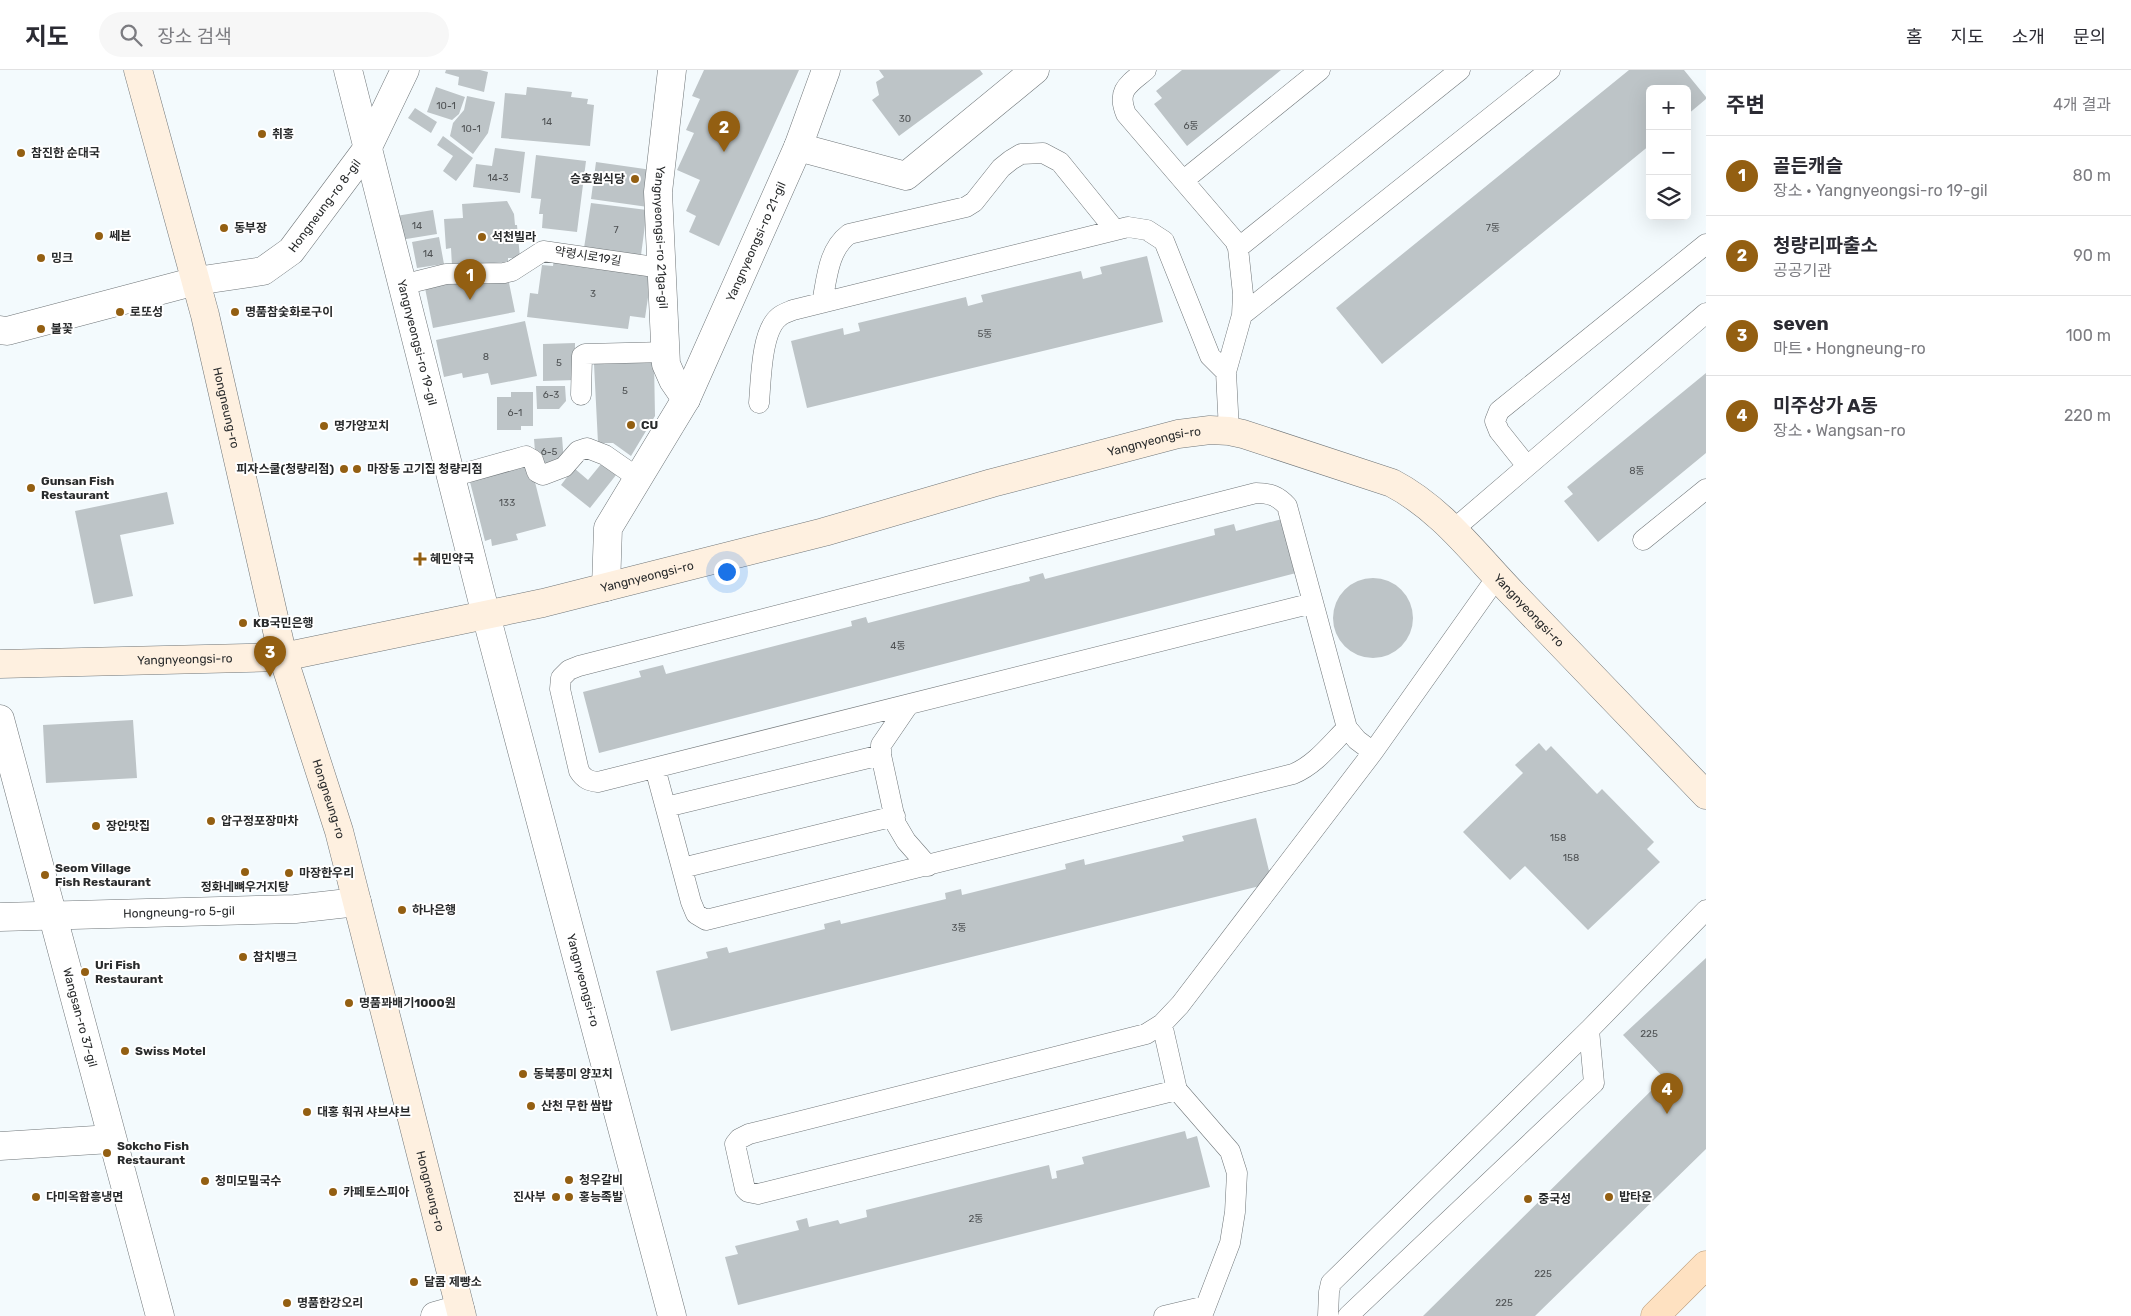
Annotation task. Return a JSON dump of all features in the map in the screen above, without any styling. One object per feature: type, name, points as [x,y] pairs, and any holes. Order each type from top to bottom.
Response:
[{"type":"main road","name":"Hongneung-ro","points":[[138,70],[196,281],[283,657],[339,831],[357,902],[453,1314]]},
{"type":"main road","name":"Yangnyeongsi-ro","points":[[0,664],[283,657],[486,615],[606,587],[824,532],[992,483],[1178,434],[1228,431],[1392,483],[1412,494],[1454,529],[1497,577],[1706,795]]},
{"type":"main road","points":[[1655,1316],[1706,1265]]},
{"type":"street","name":"Yangnyeongsi-ro 19-gil","points":[[348,70],[486,615]]},
{"type":"street","name":"Hongneung-ro 8-gil","points":[[196,281],[263,271],[291,251],[367,149],[405,70]]},
{"type":"street","name":"Yangnyeongsi-ro 21ga-gil","points":[[672,70],[658,192],[666,352],[669,373],[686,399]]},
{"type":"street","name":"Yangnyeongsi-ro 21-gil","points":[[606,587],[608,528],[686,399],[798,147],[826,70]]},
{"type":"street","points":[[798,147],[906,176],[1035,70]]},
{"type":"street","points":[[0,330],[7,331],[196,281]]},
{"type":"street","name":"Yangnyeongsi-ro","points":[[486,615],[672,1316]]},
{"type":"street","name":"Wangsan-ro 37-gil","points":[[0,719],[54,916],[111,1139],[160,1316]]},
{"type":"street","name":"Hongneung-ro 5-gil","points":[[0,917],[295,909],[357,902]]},
{"type":"street","points":[[0,1146],[111,1139]]},
{"type":"lane","points":[[1146,70],[1126,86],[1122,96],[1122,104],[1126,114],[1235,241],[1238,248],[1243,294],[1242,315],[1226,372],[1228,431]]},
{"type":"lane","points":[[1184,180],[1320,70]]},
{"type":"lane","points":[[1238,248],[1460,70]]},
{"type":"lane","points":[[1242,315],[1550,70]]},
{"type":"lane","points":[[822,303],[833,253],[838,242],[862,230],[966,207],[974,202],[1001,168],[1021,154],[1043,153],[1060,162],[1115,230]]},
{"type":"lane","points":[[759,403],[767,336],[772,325],[779,317],[792,310],[1115,230],[1137,227],[1151,232],[1164,241],[1210,356],[1226,372]]},
{"type":"lane","points":[[1527,466],[1499,431],[1495,421],[1499,411],[1706,244]]},
{"type":"lane","name":"약령시로19길","points":[[402,285],[446,274],[504,273],[512,271],[543,250],[662,268]]},
{"type":"lane","points":[[1454,529],[1706,313]]},
{"type":"lane","points":[[582,395],[582,356],[585,354],[666,352]]},
{"type":"lane","points":[[451,477],[526,456],[533,460],[537,472],[543,475],[564,467],[578,450],[587,448],[605,455],[638,478]]},
{"type":"lane","points":[[1643,540],[1706,489]]},
{"type":"lane","points":[[1313,603],[598,782],[590,782],[579,771],[560,688],[561,678],[569,670],[599,661],[1256,494],[1268,494],[1279,497],[1287,506],[1348,728],[1356,740],[1373,752]]},
{"type":"lane","points":[[1177,1090],[758,1194],[744,1189],[737,1156],[736,1144],[739,1139],[749,1134],[1146,1034],[1162,1024],[1180,1005],[1373,752],[1497,577]]},
{"type":"lane","points":[[909,704],[881,745],[881,755],[901,834],[928,866]]},
{"type":"lane","points":[[655,768],[696,914],[706,920],[1292,774],[1305,769],[1314,762],[1348,728]]},
{"type":"lane","points":[[666,807],[881,755]]},
{"type":"lane","points":[[682,868],[895,816]]},
{"type":"lane","points":[[1328,1316],[1329,1292],[1332,1283],[1589,1030],[1706,910]]},
{"type":"lane","points":[[1162,1024],[1177,1090],[1230,1150],[1237,1173],[1236,1204],[1230,1244],[1204,1311],[1164,1316]]},
{"type":"lane","points":[[1348,1316],[1594,1083],[1589,1030]]},
{"type":"building","points":[[446,70],[480,70],[488,72],[484,92],[458,85],[459,77],[445,73]]},
{"type":"building","points":[[704,70],[799,70],[719,246],[689,232],[696,216],[686,211],[700,180],[677,170],[694,133],[686,130],[700,99],[692,96]]},
{"type":"building","points":[[879,70],[980,70],[983,74],[899,136],[872,100],[879,95],[876,82],[884,77]]},
{"type":"building","points":[[1182,70],[1281,70],[1187,146],[1154,104],[1162,98],[1156,91]]},
{"type":"building","points":[[1629,70],[1684,70],[1706,97],[1691,112],[1691,85],[1646,85],[1646,148],[1382,364],[1336,308]]},
{"type":"building","points":[[436,87],[465,97],[459,114],[452,120],[427,112]]},
{"type":"building","points":[[527,87],[572,92],[571,97],[588,99],[587,104],[594,105],[590,146],[501,138],[505,93],[526,95]]},
{"type":"building","points":[[467,96],[495,102],[488,133],[473,154],[450,136],[453,123],[464,110]]},
{"type":"building","points":[[415,108],[437,122],[431,133],[408,118]]},
{"type":"building","points":[[443,136],[473,158],[456,181],[443,171],[453,156],[437,145]]},
{"type":"building","points":[[495,148],[525,152],[520,193],[473,187],[476,164],[492,166]]},
{"type":"building","points":[[536,155],[586,161],[577,232],[542,228],[543,214],[539,214],[541,199],[531,198]]},
{"type":"building","points":[[596,162],[652,170],[648,207],[591,199]]},
{"type":"building","name":"석천빌라","points":[[507,201],[514,214],[515,225],[517,225],[520,258],[508,258],[508,262],[452,266],[451,248],[446,249],[444,219],[463,218],[462,204]]},
{"type":"building","points":[[591,203],[647,210],[641,255],[584,248]]},
{"type":"building","points":[[433,210],[437,234],[400,240],[396,216]]},
{"type":"building","points":[[439,237],[444,264],[417,268],[412,242]]},
{"type":"building","points":[[1147,256],[1163,322],[807,408],[791,341],[843,328],[844,335],[860,331],[858,323],[966,297],[968,306],[983,302],[981,295],[1081,271],[1083,279],[1102,274],[1100,267]]},
{"type":"building","points":[[554,258],[652,270],[645,318],[630,316],[628,329],[527,317],[530,293],[538,294],[542,265],[553,266]]},
{"type":"building","points":[[508,278],[515,312],[433,328],[425,288],[443,284]]},
{"type":"building","points":[[525,321],[537,376],[491,385],[488,373],[463,378],[462,373],[444,377],[436,340]]},
{"type":"building","points":[[575,343],[575,380],[543,381],[543,344]]},
{"type":"building","points":[[654,362],[655,416],[631,456],[613,443],[598,443],[594,364]]},
{"type":"building","points":[[1706,373],[1706,453],[1598,542],[1564,501],[1573,494],[1567,487]]},
{"type":"building","points":[[536,386],[565,386],[566,401],[559,409],[537,409]]},
{"type":"building","points":[[511,392],[533,392],[533,426],[521,426],[521,430],[497,430],[497,397],[511,397]]},
{"type":"building","points":[[562,437],[564,462],[536,464],[534,439]]},
{"type":"building","points":[[606,458],[620,470],[590,508],[561,485],[574,468],[588,480]]},
{"type":"building","points":[[530,462],[546,526],[516,534],[518,540],[492,546],[491,539],[485,541],[469,478]]},
{"type":"building","points":[[167,492],[174,524],[120,535],[133,596],[94,604],[75,511]]},
{"type":"building","points":[[1282,519],[1296,573],[599,753],[583,692],[641,677],[639,671],[663,665],[666,674],[852,626],[851,621],[866,617],[868,623],[1030,581],[1029,577],[1043,573],[1045,579],[1215,535],[1214,529],[1234,524],[1236,531]]},
{"type":"building","points":[[1373,578],[1388,581],[1401,590],[1410,603],[1413,618],[1410,633],[1401,646],[1388,655],[1373,658],[1358,655],[1345,646],[1336,633],[1333,618],[1336,603],[1345,590],[1358,581]]},
{"type":"building","points":[[133,720],[137,778],[46,783],[43,725]]},
{"type":"building","points":[[1539,743],[1546,751],[1551,746],[1597,794],[1602,789],[1654,842],[1647,849],[1660,862],[1588,930],[1525,866],[1510,880],[1463,832],[1523,773],[1515,765]]},
{"type":"building","points":[[1256,818],[1272,883],[671,1031],[656,971],[708,958],[706,952],[727,947],[729,953],[825,929],[824,924],[840,920],[841,924],[946,899],[945,893],[961,889],[962,895],[1066,869],[1065,864],[1084,859],[1085,865],[1184,841],[1182,836]]},
{"type":"building","points":[[1706,958],[1706,1149],[1535,1316],[1423,1316],[1664,1078],[1623,1035]]},
{"type":"building","points":[[1185,1131],[1187,1139],[1197,1136],[1210,1187],[738,1305],[725,1257],[738,1254],[735,1246],[799,1230],[796,1221],[807,1218],[809,1227],[838,1220],[840,1224],[867,1217],[866,1210],[1049,1165],[1052,1179],[1057,1178],[1056,1171],[1084,1164],[1082,1157]]},
{"type":"place","name":"취홍","points":[[262,134]]},
{"type":"place","name":"청량리파출소","points":[[724,152]]},
{"type":"place","name":"참진한 순대국","points":[[21,153]]},
{"type":"place","name":"승호원식당","points":[[635,179]]},
{"type":"place","name":"동부장","points":[[224,228]]},
{"type":"place","name":"쎄븐","points":[[99,236]]},
{"type":"place","name":"석천빌라","points":[[482,237]]},
{"type":"place","name":"밍크","points":[[41,258]]},
{"type":"place","name":"골든캐슬","points":[[470,300]]},
{"type":"place","name":"로또성","points":[[120,312]]},
{"type":"place","name":"명품참숯화로구이","points":[[235,312]]},
{"type":"place","name":"불꽃","points":[[41,329]]},
{"type":"place","name":"CU","points":[[631,425]]},
{"type":"place","name":"명가양꼬치","points":[[324,426]]},
{"type":"place","name":"피자스쿨(청량리점)","points":[[344,469]]},
{"type":"place","name":"마장동 고기집 청량리점","points":[[357,469]]},
{"type":"place","name":"Gunsan Fish Restaurant","points":[[31,488]]},
{"type":"place","name":"혜민약국","points":[[420,559]]},
{"type":"place","name":"KB국민은행","points":[[243,623]]},
{"type":"place","name":"seven","points":[[270,677]]},
{"type":"place","name":"압구정포장마차","points":[[211,821]]},
{"type":"place","name":"장안맛집","points":[[96,826]]},
{"type":"place","name":"정화네뼈우거지탕","points":[[245,872]]},
{"type":"place","name":"마장한우리","points":[[289,873]]},
{"type":"place","name":"Seom Village Fish Restaurant","points":[[45,875]]},
{"type":"place","name":"하나은행","points":[[402,910]]},
{"type":"place","name":"참치뱅크","points":[[243,957]]},
{"type":"place","name":"Uri Fish Restaurant","points":[[85,972]]},
{"type":"place","name":"명품꽈배기1000원","points":[[349,1003]]},
{"type":"place","name":"Swiss Motel","points":[[125,1051]]},
{"type":"place","name":"동북풍미 양꼬치","points":[[523,1074]]},
{"type":"place","name":"산천 무한 쌈밥","points":[[531,1106]]},
{"type":"place","name":"대홍 훠궈 샤브샤브","points":[[307,1112]]},
{"type":"place","name":"미주상가 A동","points":[[1667,1114]]},
{"type":"place","name":"Sokcho Fish Restaurant","points":[[107,1153]]},
{"type":"place","name":"청우갈비","points":[[569,1180]]},
{"type":"place","name":"청미모밀국수","points":[[205,1181]]},
{"type":"place","name":"카페토스피아","points":[[333,1192]]},
{"type":"place","name":"다미옥함흥냉면","points":[[36,1197]]},
{"type":"place","name":"진사부","points":[[556,1197]]},
{"type":"place","name":"홍능족발","points":[[569,1197]]},
{"type":"place","name":"밥타운","points":[[1609,1197]]},
{"type":"place","name":"중국성","points":[[1528,1199]]},
{"type":"place","name":"달콤 제빵소","points":[[414,1282]]},
{"type":"place","name":"명품한강오리","points":[[287,1303]]}]
